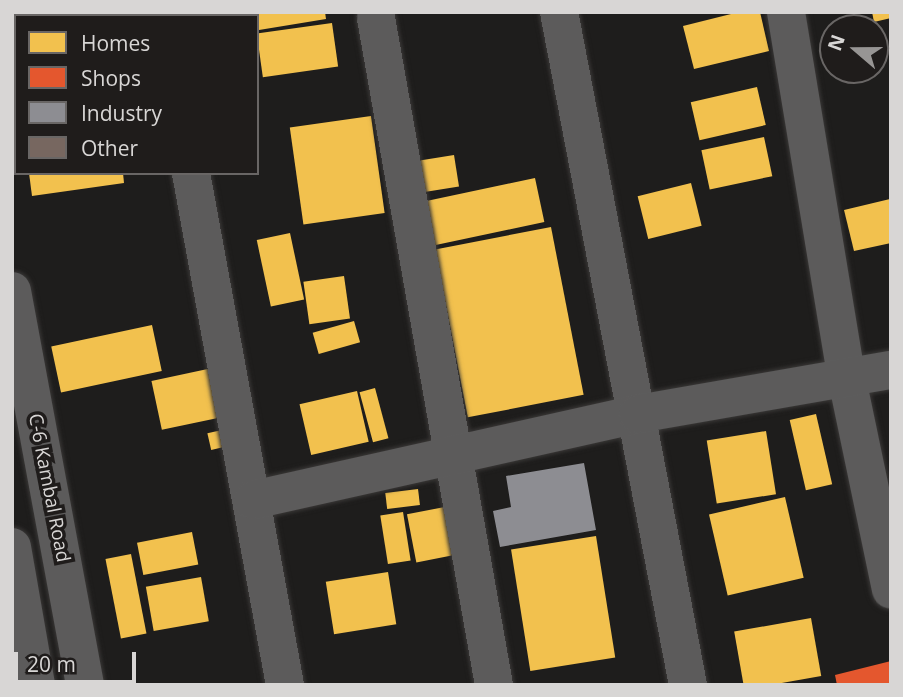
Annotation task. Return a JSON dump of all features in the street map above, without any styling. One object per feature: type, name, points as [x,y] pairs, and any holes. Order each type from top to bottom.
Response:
[{"type":"street","points":[[559,12],[688,685]]},
{"type":"street","points":[[786,12],[847,379],[891,589]]},
{"type":"street","points":[[376,18],[456,453],[494,685]]},
{"type":"street","points":[[191,175],[285,685]]},
{"type":"street","name":"C-6 Kambal Road","points":[[12,291],[85,685]]},
{"type":"street","points":[[253,500],[638,414],[891,370]]},
{"type":"street","points":[[12,547],[36,685]]},
{"type":"building: Homes","points":[[325,12],[326,19],[259,30],[259,14],[256,14]]},
{"type":"building: Homes","points":[[739,12],[760,12],[769,51],[694,69],[683,26]]},
{"type":"building: Homes","points":[[891,12],[891,18],[889,14],[872,14]]},
{"type":"building: Homes","points":[[332,23],[338,67],[263,77],[259,33]]},
{"type":"building: Homes","points":[[757,87],[766,125],[700,140],[691,102]]},
{"type":"building: Homes","points":[[371,116],[385,213],[303,224],[290,127]]},
{"type":"building: Homes","points":[[764,137],[772,176],[710,189],[701,150]]},
{"type":"building: Homes","points":[[454,155],[459,187],[419,193],[414,161]]},
{"type":"building: Homes","points":[[29,175],[123,175],[124,183],[32,196]]},
{"type":"building: Homes","points":[[535,178],[544,222],[430,246],[421,202]]},
{"type":"building: Homes","points":[[691,183],[702,226],[648,239],[638,196]]},
{"type":"building: Homes","points":[[890,199],[891,243],[854,251],[844,210]]},
{"type":"building: Homes","points":[[551,227],[584,395],[468,417],[435,250]]},
{"type":"building: Homes","points":[[290,233],[304,300],[271,307],[257,240]]},
{"type":"building: Homes","points":[[344,276],[350,319],[309,324],[303,282]]},
{"type":"building: Homes","points":[[354,321],[360,342],[319,354],[313,333]]},
{"type":"building: Homes","points":[[152,325],[162,371],[61,392],[51,346]]},
{"type":"building: Homes","points":[[217,367],[227,416],[162,430],[151,381]]},
{"type":"building: Homes","points":[[375,388],[388,438],[373,442],[360,392]]},
{"type":"building: Homes","points":[[357,391],[369,442],[311,455],[300,404]]},
{"type":"building: Homes","points":[[816,414],[832,484],[806,490],[790,420]]},
{"type":"building: Homes","points":[[222,430],[226,447],[211,450],[207,433]]},
{"type":"building: Homes","points":[[766,431],[776,494],[717,504],[707,440]]},
{"type":"building: Homes","points":[[418,489],[420,505],[387,509],[385,493]]},
{"type":"building: Homes","points":[[785,497],[804,578],[728,595],[709,515]]},
{"type":"building: Homes","points":[[460,504],[469,552],[416,562],[407,514]]},
{"type":"building: Homes","points":[[403,512],[411,560],[388,564],[380,516]]},
{"type":"building: Homes","points":[[192,532],[198,564],[143,575],[137,543]]},
{"type":"building: Homes","points":[[596,536],[615,657],[530,671],[511,549]]},
{"type":"building: Homes","points":[[131,554],[146,634],[121,638],[105,559]]},
{"type":"building: Homes","points":[[388,572],[396,624],[334,634],[326,582]]},
{"type":"building: Homes","points":[[201,577],[209,621],[154,631],[146,587]]},
{"type":"building: Homes","points":[[811,618],[821,676],[771,685],[744,685],[734,632]]},
{"type":"building: Shops","points":[[891,661],[891,685],[837,685],[835,675]]},
{"type":"building: Industry","points":[[584,463],[596,530],[500,547],[493,511],[511,507],[506,476]]},
{"type":"building: Other","points":[[12,655],[26,685],[12,685]]}]
